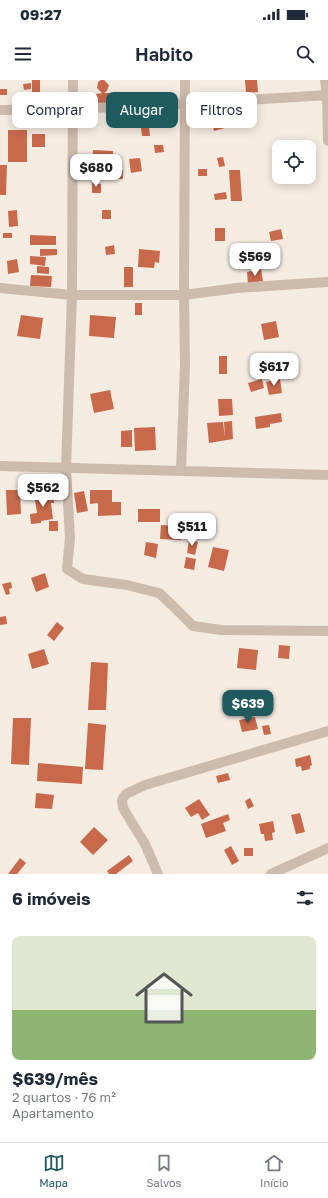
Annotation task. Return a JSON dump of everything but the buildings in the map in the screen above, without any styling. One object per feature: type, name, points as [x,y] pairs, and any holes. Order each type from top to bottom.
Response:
[{"type":"street","points":[[73,80],[73,92]]},
{"type":"street","points":[[181,470],[185,365],[185,80]]},
{"type":"street","points":[[325,80],[327,95],[328,141]]},
{"type":"street","points":[[98,108],[184,105],[327,95]]},
{"type":"street","points":[[0,110],[12,110]]},
{"type":"street","points":[[72,128],[72,295],[66,468],[70,538],[67,569],[83,578],[127,585],[159,593],[193,626],[221,630],[328,631]]},
{"type":"street","points":[[0,288],[72,295],[184,295],[244,287],[328,282]]},
{"type":"street","points":[[0,466],[328,475]]},
{"type":"street","points":[[158,874],[145,844],[123,808],[122,801],[126,794],[145,785],[328,731]]},
{"type":"street","points":[[271,874],[328,848]]}]
